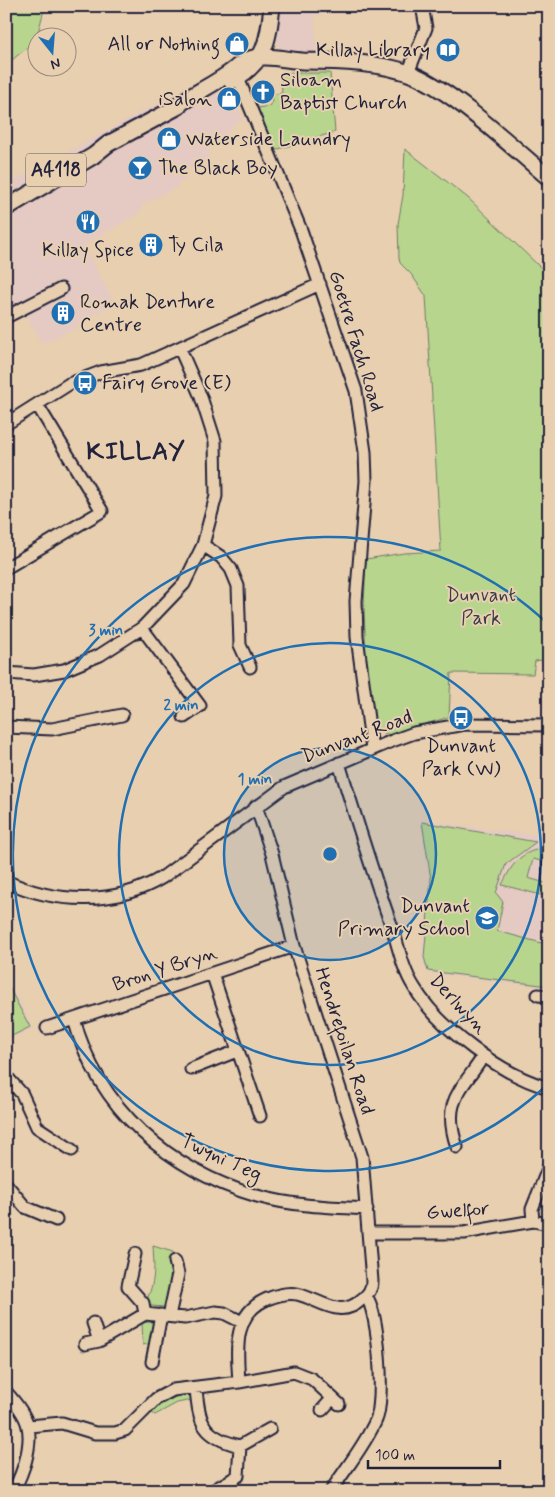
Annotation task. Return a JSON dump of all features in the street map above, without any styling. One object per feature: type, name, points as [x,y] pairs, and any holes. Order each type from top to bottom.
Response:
[{"type":"main road","name":"A4118","points":[[6,208],[93,156],[108,144],[170,110],[251,70],[260,56],[268,35],[272,6]]},
{"type":"main road","name":"A4118","points":[[170,110],[191,94],[232,72],[245,60],[260,56]]},
{"type":"main road","points":[[260,56],[284,60],[353,63],[408,73],[445,94],[549,178]]},
{"type":"main road","name":"A4118","points":[[6,199],[92,149],[108,144]]},
{"type":"street","points":[[408,73],[426,28],[422,6]]},
{"type":"street","name":"Goetre Fach Road","points":[[238,78],[301,230],[356,391],[365,452],[365,508],[356,601],[357,637],[372,749]]},
{"type":"street","points":[[6,424],[38,406],[69,384],[101,372],[141,365],[180,349],[320,284]]},
{"type":"street","points":[[6,317],[61,289]]},
{"type":"street","points":[[6,673],[34,675],[64,670],[100,655],[142,628],[184,584],[203,545],[216,496],[215,441],[201,397],[180,349]]},
{"type":"street","points":[[6,568],[102,510],[38,406]]},
{"type":"street","points":[[203,545],[221,557],[230,569],[238,586],[240,645],[250,667]]},
{"type":"street","points":[[142,628],[200,706],[184,717]]},
{"type":"street","points":[[6,727],[52,729],[122,715]]},
{"type":"street","name":"Dunvant Road","points":[[6,881],[42,894],[66,899],[94,898],[132,891],[150,885],[163,877],[284,787],[372,749],[414,733],[447,726],[465,724],[549,725]]},
{"type":"street","name":"Derlwyn","points":[[339,763],[384,905],[413,986],[425,1003],[448,1027],[483,1057],[549,1088]]},
{"type":"street","name":"Hendrefoilan Road","points":[[256,806],[272,854],[294,946],[362,1157],[370,1233],[372,1281],[368,1294],[373,1310],[378,1342],[377,1418],[331,1491]]},
{"type":"street","name":"Bron Y Bryn","points":[[47,1028],[294,946]]},
{"type":"street","points":[[212,973],[237,1051],[261,1103],[260,1116]]},
{"type":"street","name":"Twyni Teg","points":[[74,1019],[81,1044],[105,1090],[141,1133],[175,1159],[203,1175],[258,1196],[316,1206],[367,1209]]},
{"type":"street","points":[[191,1070],[237,1051]]},
{"type":"street","points":[[457,1147],[450,1127],[451,1106],[483,1057]]},
{"type":"street","points":[[10,1074],[22,1094],[37,1127],[72,1150]]},
{"type":"street","points":[[533,1221],[532,1209],[549,1166]]},
{"type":"street","points":[[6,1184],[25,1207],[56,1220]]},
{"type":"street","name":"Gwelfor","points":[[370,1233],[464,1233],[533,1221],[549,1224]]},
{"type":"street","points":[[135,1254],[128,1286],[143,1303],[145,1314]]},
{"type":"street","points":[[152,1362],[178,1274],[175,1261]]},
{"type":"street","points":[[240,1382],[237,1350],[238,1335],[242,1322],[251,1310],[263,1301],[278,1295],[295,1294],[326,1307],[338,1309],[350,1308],[368,1294]]},
{"type":"street","points":[[85,1344],[99,1341],[145,1314],[185,1318],[215,1312],[242,1322]]},
{"type":"street","points":[[93,1323],[99,1341]]},
{"type":"street","points":[[29,1426],[62,1423],[94,1433],[115,1433],[125,1430],[156,1399],[173,1390],[240,1382],[294,1372],[312,1379],[336,1401],[322,1410]]},
{"type":"street","points":[[196,1388],[197,1408],[204,1427],[220,1441],[240,1446],[270,1429]]},
{"type":"street","points":[[6,1392],[18,1405],[29,1426],[28,1450],[14,1490]]},
{"type":"street","points":[[212,1491],[238,1476],[240,1446]]},
{"type":"shaded area","points":[[281,6],[336,6],[335,14],[322,12],[322,15],[314,15],[317,53],[283,51],[276,44]]},
{"type":"shaded area","points":[[221,69],[243,120],[234,124],[231,129],[210,143],[209,159],[186,170],[186,180],[178,183],[179,186],[144,204],[138,214],[84,245],[115,304],[77,323],[78,327],[42,344],[28,317],[22,314],[6,322],[6,185]]},
{"type":"shaded area","name":"Dunvant Primary School","points":[[420,820],[549,837],[549,988],[427,973],[421,956],[429,879]]},
{"type":"shaded area","points":[[6,976],[33,1028],[6,1041]]},
{"type":"green space","points":[[6,6],[45,6],[39,28],[28,28],[28,47],[6,65]]},
{"type":"green space","points":[[281,73],[330,73],[335,132],[275,150],[258,108],[269,106],[272,102],[271,95],[282,93]]},
{"type":"green space","name":"Dunvant Park","points":[[405,149],[468,198],[541,268],[549,281],[549,659],[535,661],[533,674],[451,673],[449,717],[389,735],[376,729],[366,658],[364,607],[366,559],[404,553],[441,551],[426,296],[411,274],[400,263],[399,258],[398,224],[403,195]]},
{"type":"green space","name":"Dunvant Primary School","points":[[422,822],[536,842],[506,864],[496,893],[503,902],[497,931],[549,945],[549,986],[428,971],[424,957],[431,879]]},
{"type":"green space","points":[[540,849],[549,851],[549,863],[533,859],[528,878],[549,884],[549,897],[502,885],[516,861],[526,854]]},
{"type":"green space","points":[[6,982],[30,1027],[6,1039]]},
{"type":"green space","points":[[153,1246],[173,1252],[172,1264],[174,1273],[165,1307],[151,1306],[147,1299],[153,1279]]},
{"type":"green space","points":[[156,1321],[154,1343],[143,1345],[142,1323]]},
{"type":"green space","points":[[189,1395],[192,1400],[177,1403],[155,1415],[149,1411],[168,1399]]},
{"type":"place","name":"All or Nothing","points":[[237,44]]},
{"type":"place","name":"Killay Library","points":[[448,50]]},
{"type":"place","name":"Siloam Baptist Church","points":[[263,92]]},
{"type":"place","name":"iSalon","points":[[229,99]]},
{"type":"place","name":"Waterside Laundry","points":[[169,139]]},
{"type":"place","name":"The Black Boy","points":[[140,168]]},
{"type":"place","name":"Killay Spice","points":[[88,222]]},
{"type":"place","name":"Ty Cila","points":[[151,245]]},
{"type":"place","name":"Romak Denture Centre","points":[[63,313]]},
{"type":"place","name":"Fairy Grove (E)","points":[[85,383]]},
{"type":"place","name":"Dunvant Park (W)","points":[[461,718]]},
{"type":"place","name":"Dunvant Primary School","points":[[487,918]]},
{"type":"district","name":"KILLAY","points":[[136,452]]}]
